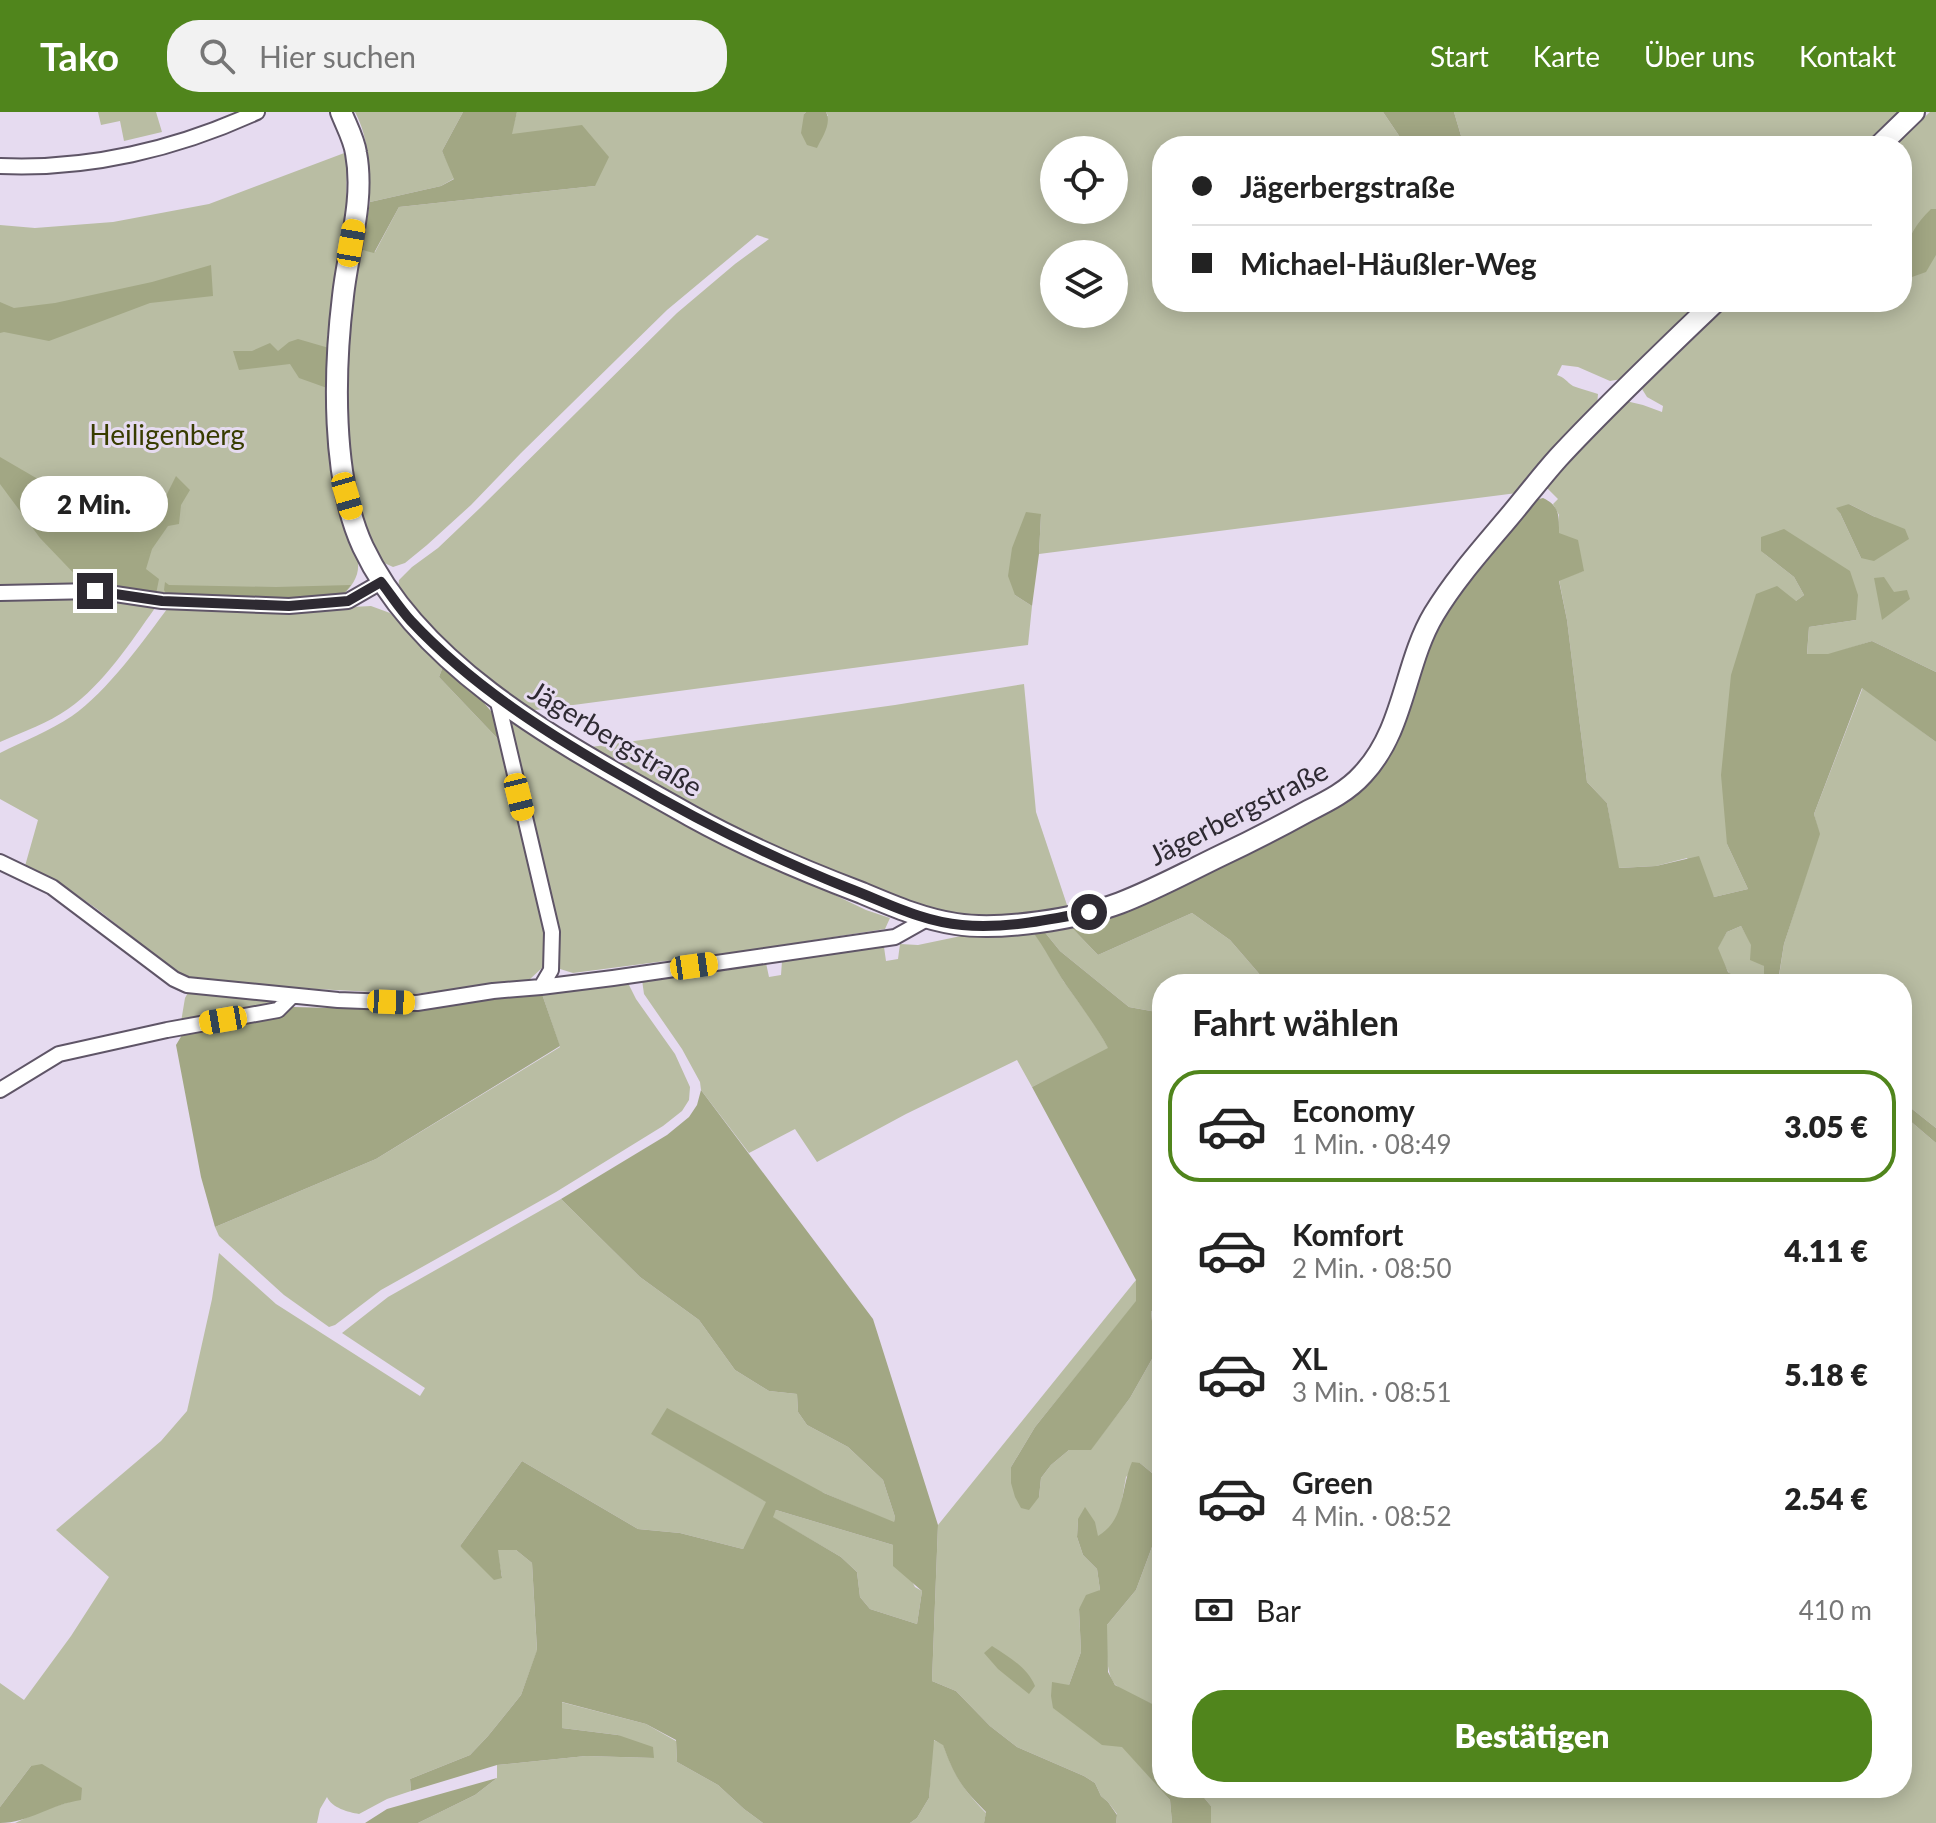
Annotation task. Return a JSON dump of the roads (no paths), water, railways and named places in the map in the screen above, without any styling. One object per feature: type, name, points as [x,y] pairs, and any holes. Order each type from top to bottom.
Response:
[{"type":"street","points":[[0,166],[37,168],[102,161],[151,150],[257,112]]},
{"type":"street","name":"Jägerbergstraße","points":[[341,112],[356,149],[359,181],[338,341],[336,417],[347,496],[360,541],[381,582],[408,618],[497,698],[588,757],[704,823],[813,874],[927,919],[963,925],[1005,925],[1060,918],[1119,904],[1259,837],[1340,794],[1362,776],[1391,732],[1431,618],[1482,549],[1556,460],[1705,312]]},
{"type":"street","points":[[1889,136],[1914,112]]},
{"type":"street","points":[[0,593],[95,591],[162,601],[289,606],[348,601],[381,582]]},
{"type":"street","name":"Jägerbergstraße","points":[[497,698],[552,932],[551,970],[541,987]]},
{"type":"street","points":[[0,862],[52,887],[174,979],[187,985],[338,1000],[417,1003],[541,987],[895,937],[927,919]]},
{"type":"street","points":[[0,1090],[59,1054],[278,1010],[292,996]]},
{"type":"park label","name":"Heiligenberg","points":[[167,434]]}]
